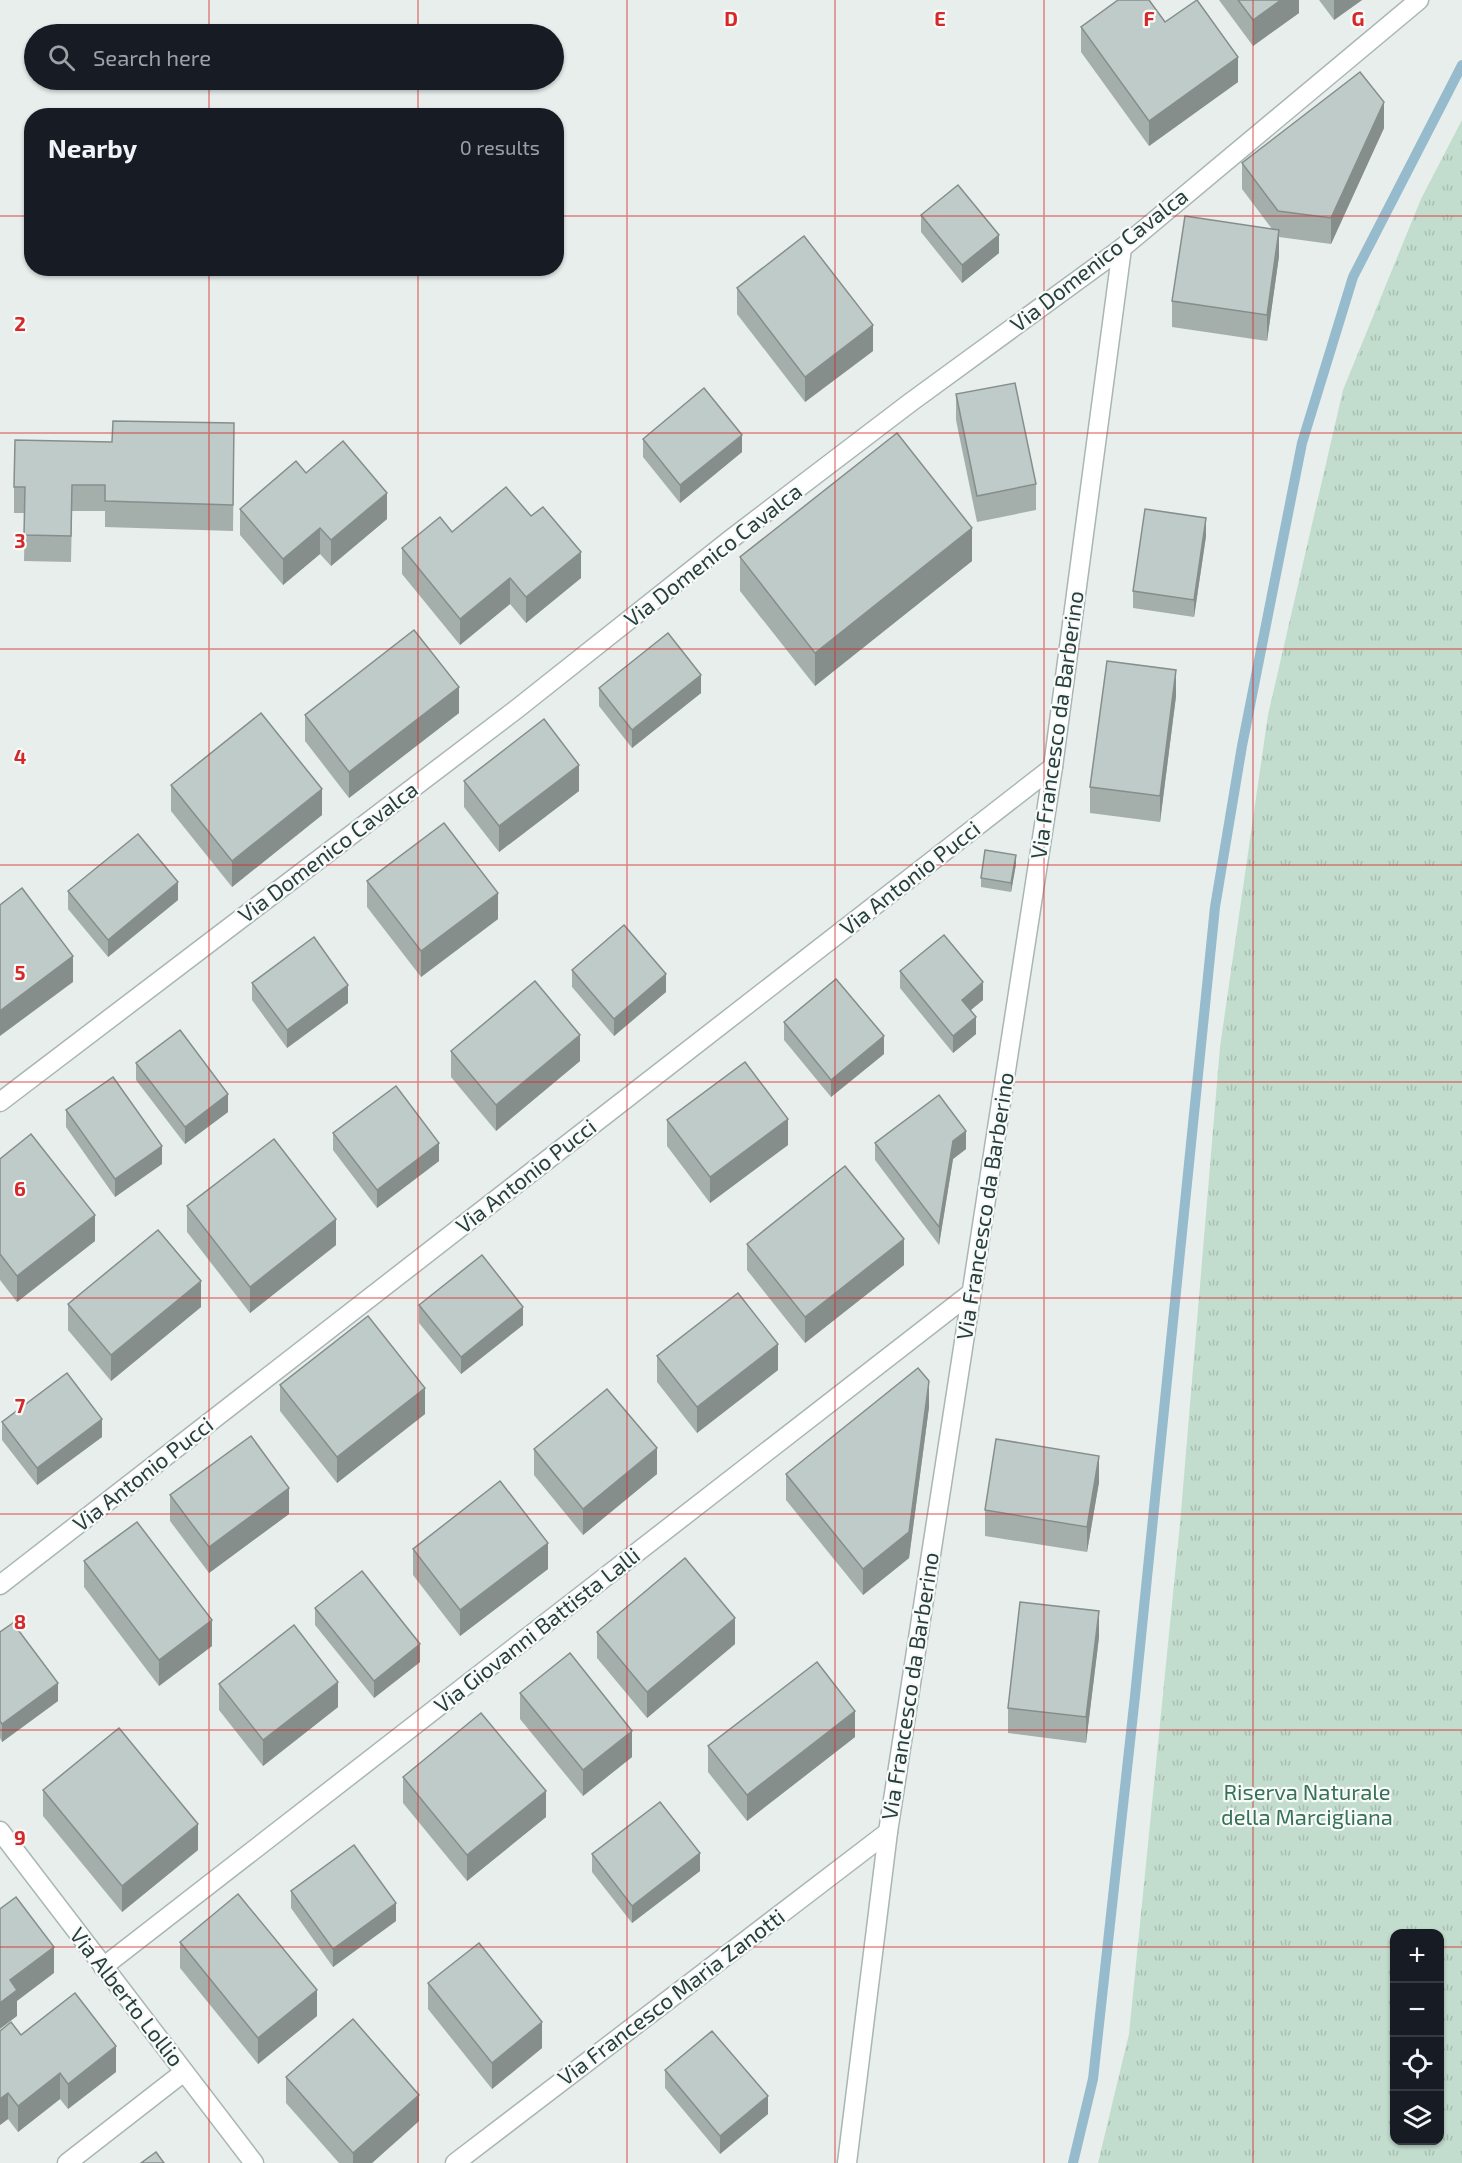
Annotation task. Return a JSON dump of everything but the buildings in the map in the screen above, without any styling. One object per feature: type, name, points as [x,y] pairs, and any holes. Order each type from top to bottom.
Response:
[{"type":"street","name":"Via Domenico Cavalca","points":[[0,1102],[518,708],[731,539],[911,402],[1122,248],[1419,0]]},
{"type":"street","name":"Via Francesco da Barberino","points":[[847,2163],[888,1832],[1053,767],[1122,248]]},
{"type":"street","name":"Via Antonio Pucci","points":[[0,1585],[1053,767]]},
{"type":"street","name":"Via Giovanni Battista Lalli","points":[[103,1967],[971,1293]]},
{"type":"street","name":"Via Alberto Lollio","points":[[0,1831],[254,2163]]},
{"type":"street","name":"Via Francesco Maria Zanotti","points":[[455,2163],[888,1832]]},
{"type":"street","points":[[67,2163],[184,2072]]},
{"type":"green space","name":"Riserva Naturale della Marcigliana","points":[[1462,120],[1462,2163],[1098,2163],[1129,2034],[1180,1524],[1220,1047],[1268,715],[1343,390],[1421,199]]},
{"type":"waterway","points":[[1073,2163],[1093,2079],[1135,1696],[1215,907],[1242,746],[1302,443],[1353,277],[1462,65]]}]
